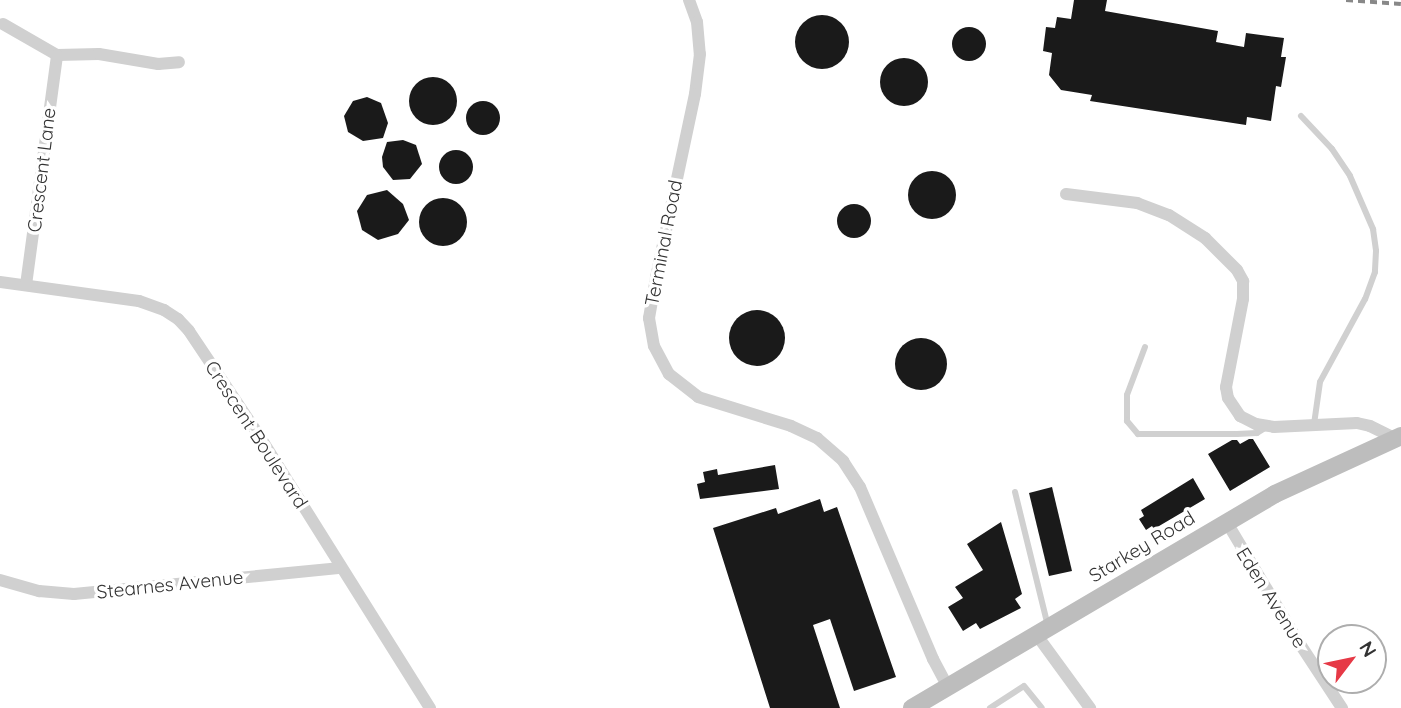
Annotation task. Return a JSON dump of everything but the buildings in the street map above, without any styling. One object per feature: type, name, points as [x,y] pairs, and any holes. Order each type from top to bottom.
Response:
[{"type":"main road","name":"Starkey Road","points":[[912,708],[1226,521],[1329,467],[1399,439]]},
{"type":"street","name":"Terminal Road","points":[[689,0],[697,22],[700,54],[651,304],[649,317],[654,346],[669,374],[698,397],[791,426],[817,438],[843,461],[860,487],[933,659],[948,687]]},
{"type":"street","points":[[2,24],[57,55],[99,54],[158,65],[178,62]]},
{"type":"street","name":"Crescent Lane","points":[[26,285],[57,55]]},
{"type":"street","points":[[1066,194],[1137,203],[1169,215],[1205,238],[1232,264],[1244,288],[1236,326],[1234,360],[1227,379],[1228,398],[1240,416],[1267,426],[1357,423],[1399,439]]},
{"type":"street","name":"Crescent Boulevard","points":[[0,282],[139,301],[164,310],[178,319],[189,331],[253,427],[430,708]]},
{"type":"street","name":"Eden Avenue","points":[[1226,521],[1276,607],[1342,708]]},
{"type":"street","name":"Stearnes Avenue","points":[[0,580],[38,591],[74,594],[341,568]]},
{"type":"street","points":[[1042,630],[1090,708]]},
{"type":"lane","points":[[1301,116],[1332,149],[1350,176],[1373,229],[1376,251],[1375,272],[1365,299],[1320,382],[1314,425]]},
{"type":"lane","points":[[1146,347],[1126,395],[1127,421],[1138,434],[1257,433],[1267,426]]},
{"type":"lane","points":[[1014,492],[1042,630]]},
{"type":"lane","points":[[990,708],[1024,686],[1042,708]]},
{"type":"railway","points":[[1346,0],[1401,4]]}]
